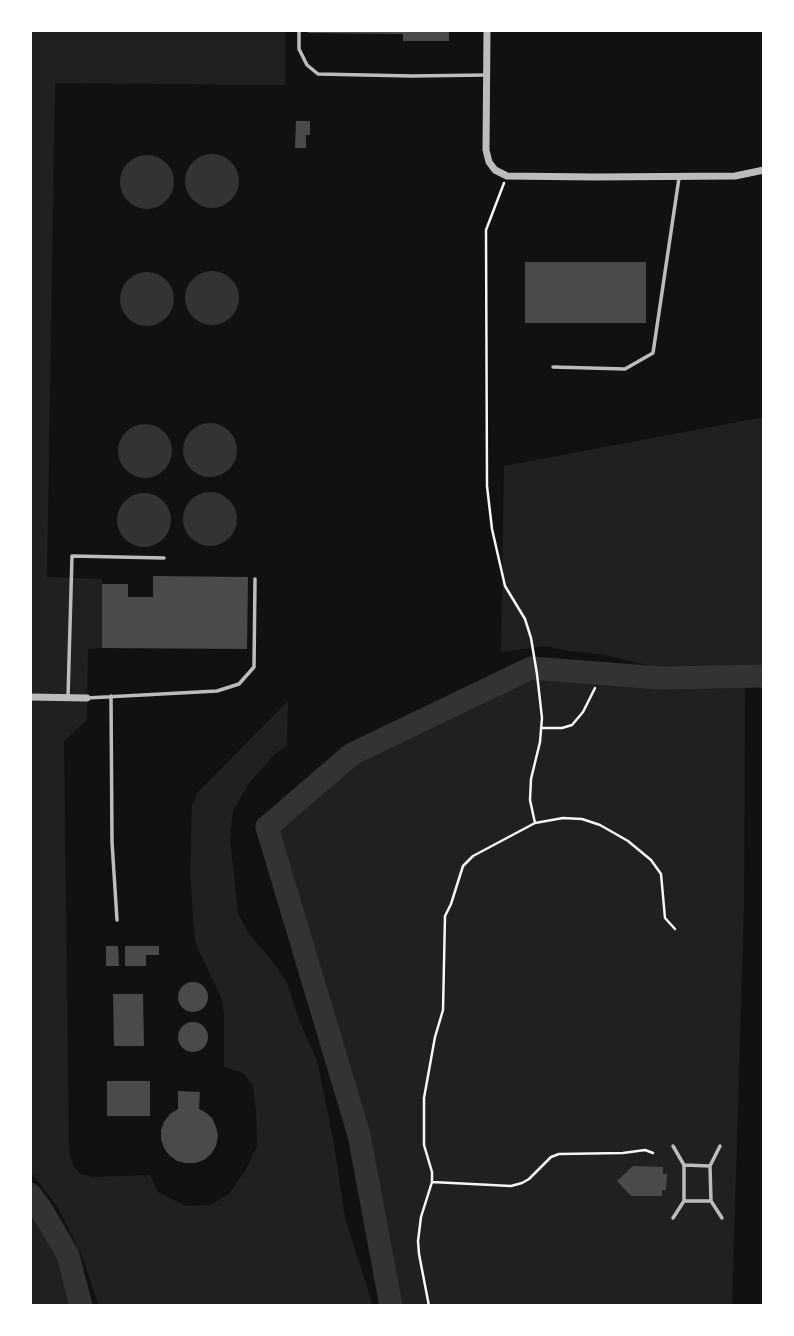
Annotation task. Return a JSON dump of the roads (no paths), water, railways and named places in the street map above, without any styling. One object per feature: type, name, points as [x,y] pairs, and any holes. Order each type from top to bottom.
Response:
[{"type":"street","points":[[487,30],[486,150],[489,162],[495,170],[507,176],[735,176],[764,170]]},
{"type":"street","points":[[30,697],[87,698]]},
{"type":"lane","points":[[299,30],[299,49],[307,65],[318,74],[487,75]]},
{"type":"lane","points":[[553,367],[625,369],[653,353],[680,176]]},
{"type":"lane","points":[[68,697],[72,556],[164,558]]},
{"type":"lane","points":[[87,698],[217,691],[239,684],[254,667],[256,579]]},
{"type":"lane","points":[[111,696],[112,842],[117,920]]},
{"type":"lane","points":[[673,1146],[684,1165],[684,1201],[673,1218]]},
{"type":"lane","points":[[720,1146],[710,1166],[711,1201],[722,1218]]},
{"type":"lane","points":[[684,1165],[710,1166]]},
{"type":"lane","points":[[684,1201],[711,1201]]},
{"type":"waterway","points":[[391,1306],[359,1135],[267,827],[352,754],[531,668],[661,678],[764,676]]},
{"type":"waterway","points":[[30,1194],[68,1255],[81,1306]]}]
